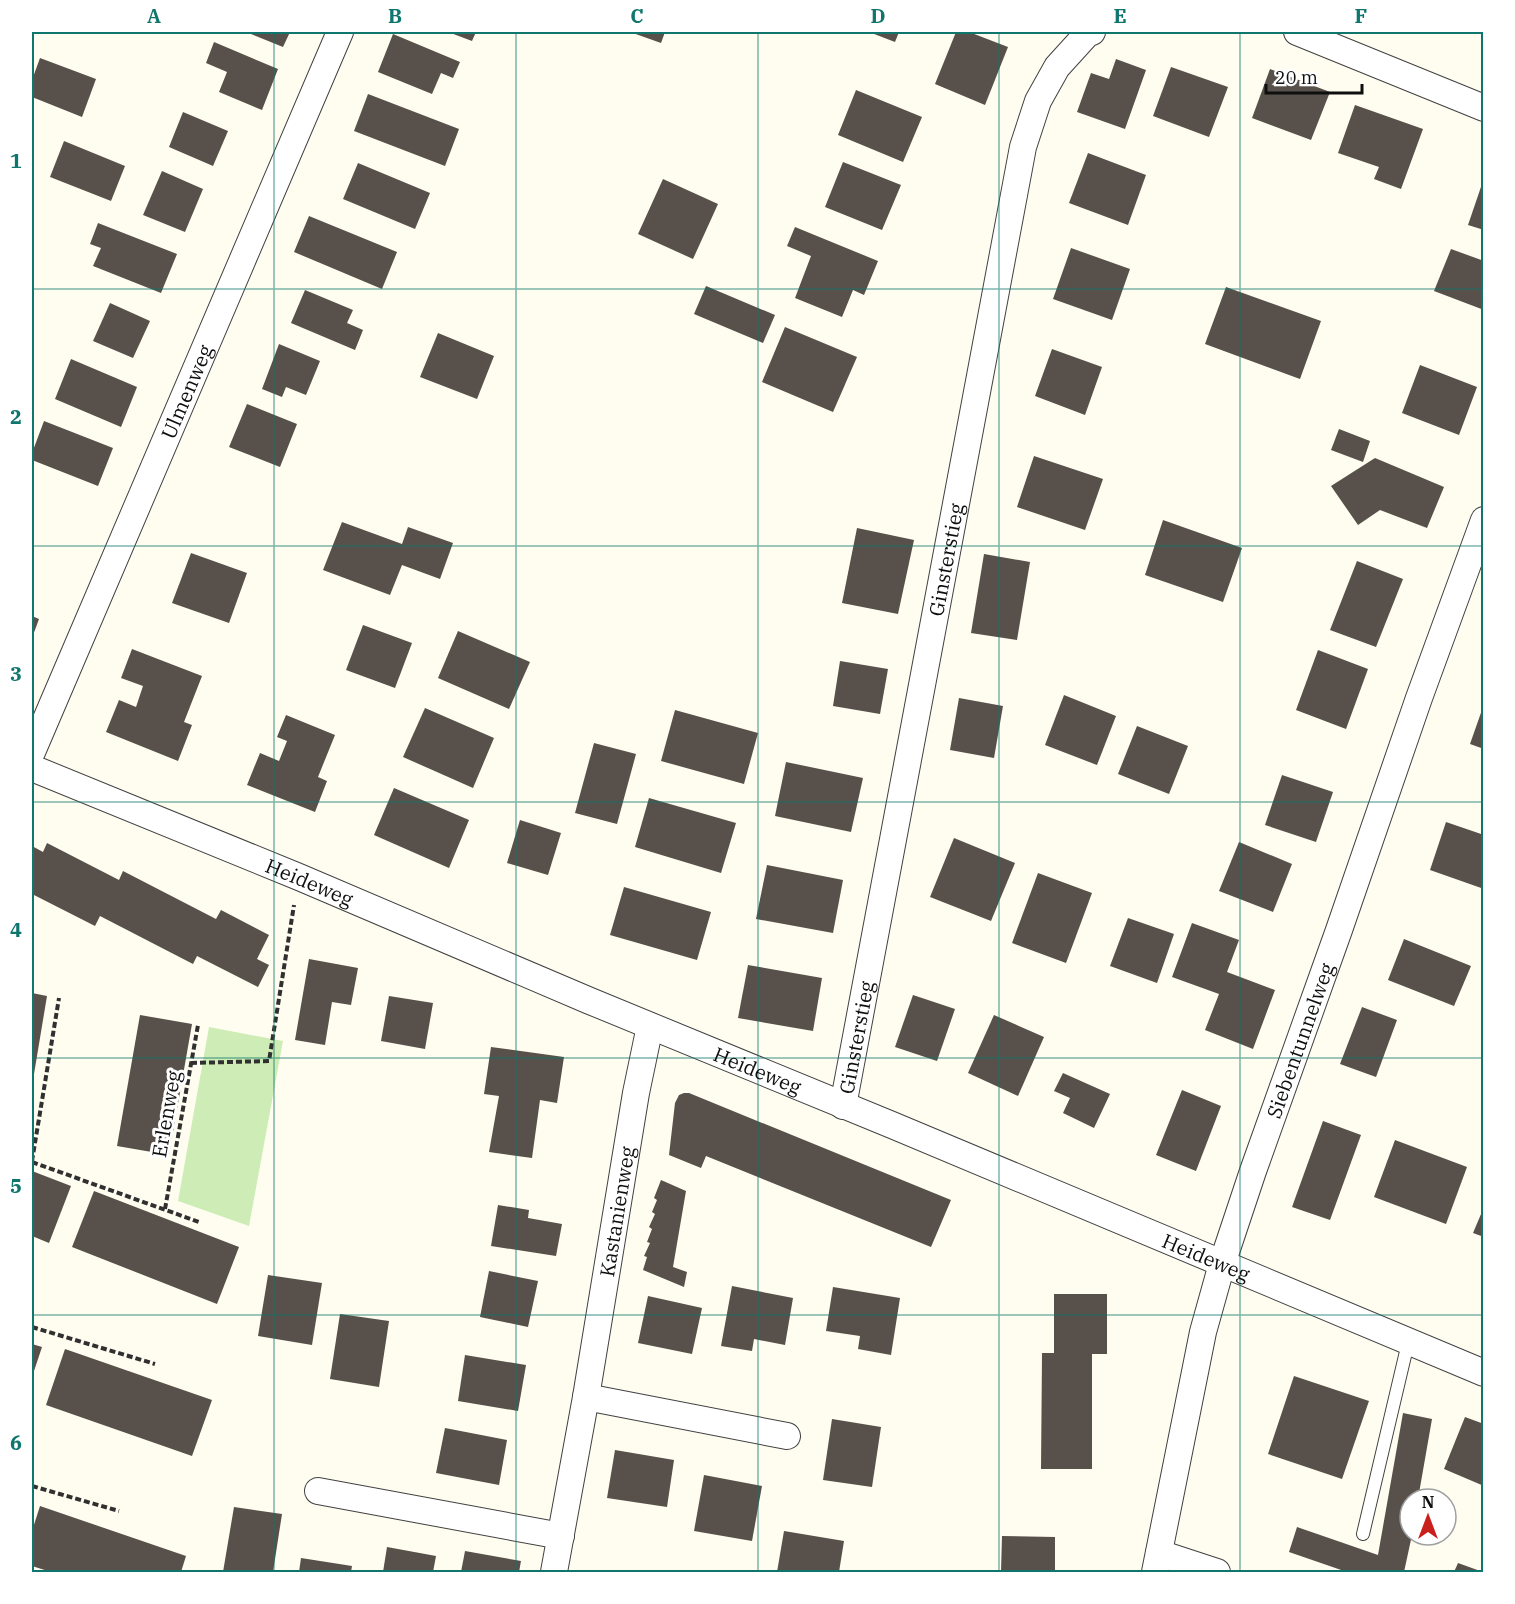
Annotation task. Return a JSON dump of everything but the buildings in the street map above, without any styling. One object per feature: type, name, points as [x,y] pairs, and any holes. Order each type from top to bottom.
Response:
[{"type":"street","name":"Ulmenweg","points":[[32,752],[340,32]]},
{"type":"street","name":"Ginsterstieg","points":[[843,1107],[1023,147],[1038,101],[1058,67],[1087,34],[1092,32]]},
{"type":"street","points":[[1297,32],[1484,108]]},
{"type":"street","name":"Siebentunnelweg","points":[[1157,1563],[1203,1332],[1222,1264],[1419,698],[1484,520]]},
{"type":"street","name":"Heideweg","points":[[32,768],[299,877],[843,1107],[892,1125],[1484,1373]]},
{"type":"street","name":"Kastanienweg","points":[[554,1572],[636,1093],[650,1026]]},
{"type":"street","points":[[585,1397],[787,1436]]},
{"type":"street","points":[[318,1491],[561,1536]]},
{"type":"street","points":[[1157,1563],[1217,1572]]},
{"type":"lane","points":[[1363,1534],[1408,1342]]},
{"type":"path","points":[[191,1063],[269,1061],[299,877]]},
{"type":"path","points":[[59,998],[32,1161],[199,1222]]},
{"type":"path","name":"Erlenweg","points":[[165,1209],[198,1025]]},
{"type":"path","points":[[32,1327],[155,1364]]},
{"type":"path","points":[[32,1486],[119,1510]]},
{"type":"green space","points":[[209,1027],[283,1041],[249,1226],[178,1201]]}]
